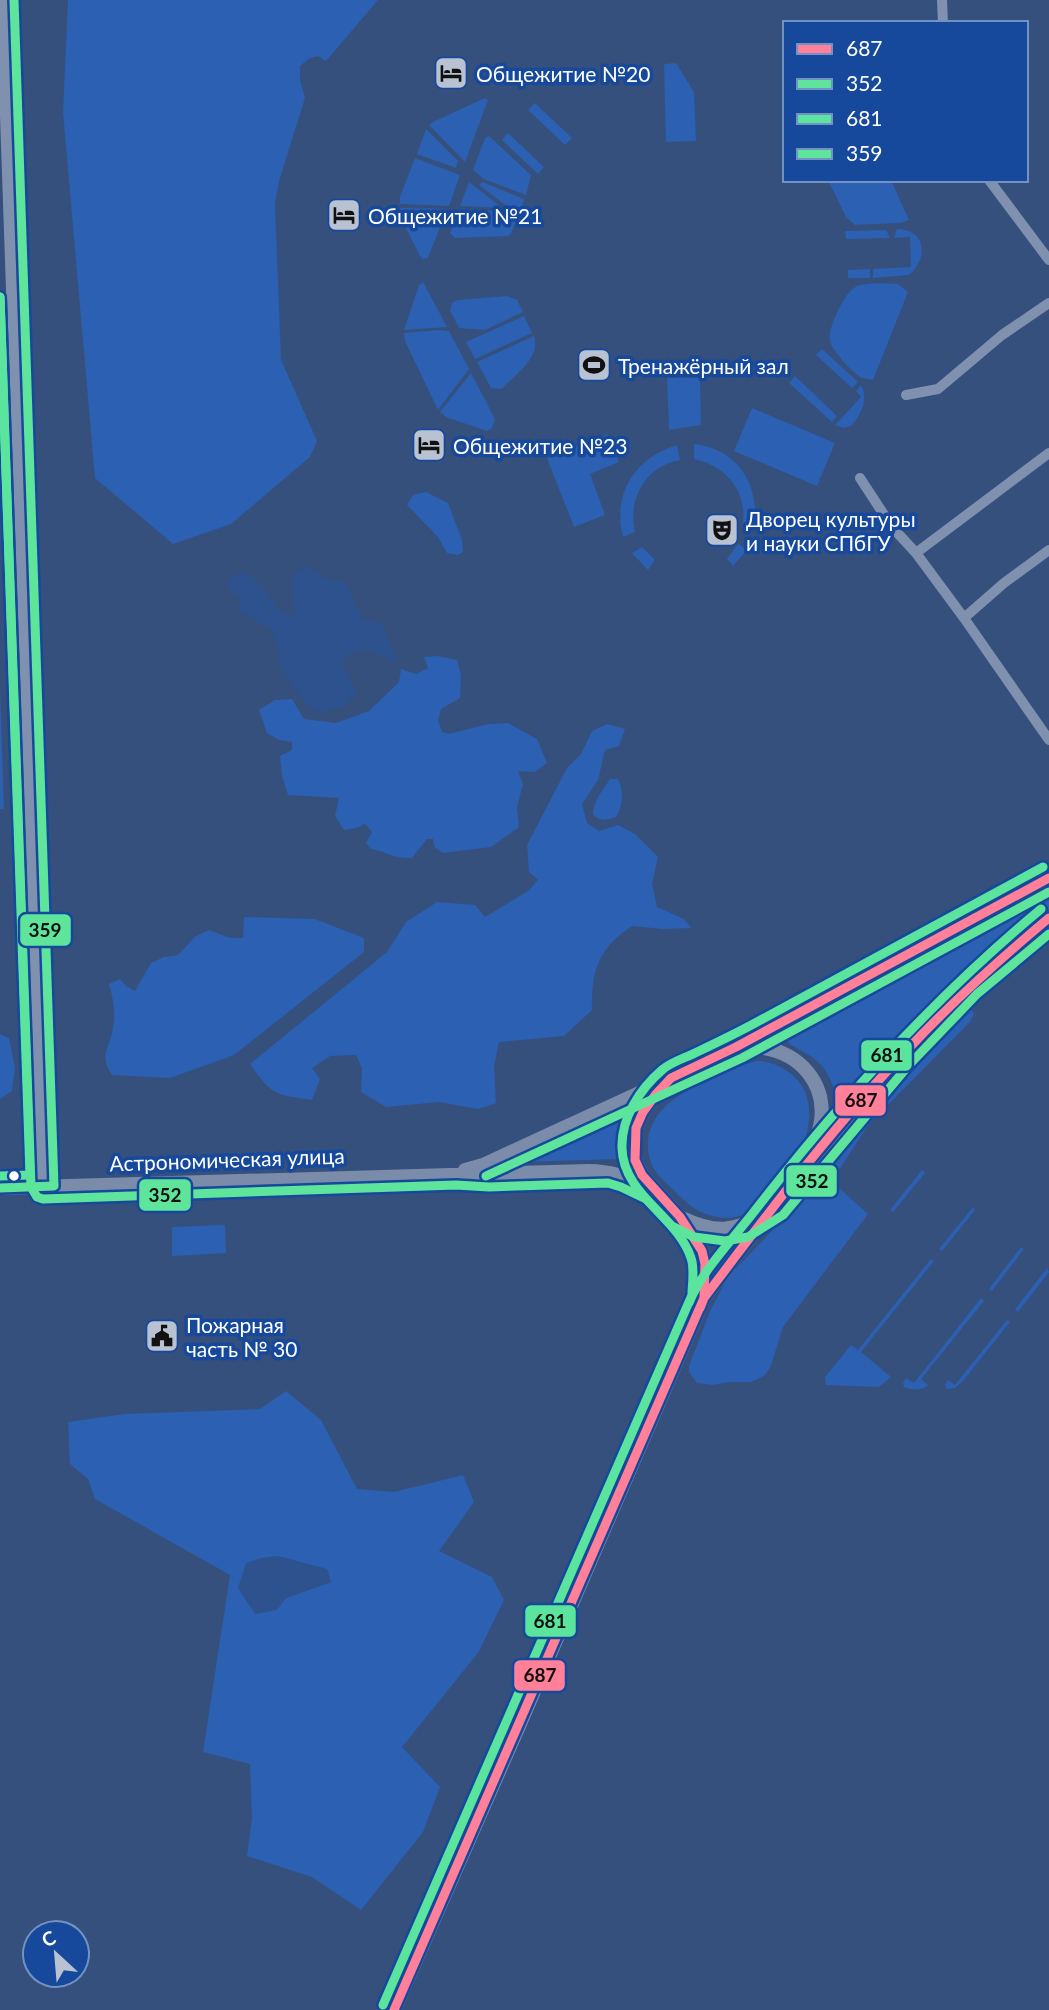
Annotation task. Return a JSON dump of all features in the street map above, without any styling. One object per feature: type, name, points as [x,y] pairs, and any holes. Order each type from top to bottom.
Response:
[{"type":"main road","points":[[704,1298],[705,1264],[702,1251],[680,1217],[642,1175],[635,1160],[636,1128],[643,1112],[671,1078],[736,1047],[1049,877]]},
{"type":"main road","points":[[394,2010],[704,1298],[774,1206],[899,1058],[969,985],[1049,918]]},
{"type":"main road","points":[[736,1047],[764,1048],[782,1053],[807,1070],[815,1081],[821,1094],[821,1121],[809,1163]]},
{"type":"main road","name":"Астрономическая улица","points":[[456,1173],[483,1165],[671,1078]]},
{"type":"main road","name":"Астрономическая улица","points":[[0,1188],[456,1173],[489,1175],[609,1171],[625,1175],[653,1189]]},
{"type":"main road","points":[[680,1217],[698,1225],[726,1229],[741,1227],[774,1206]]},
{"type":"street","points":[[2,0],[49,1186]]},
{"type":"street","points":[[14,0],[49,1186]]},
{"type":"street","points":[[942,0],[943,21]]},
{"type":"street","points":[[990,182],[1049,260]]},
{"type":"street","points":[[906,395],[938,389],[1002,335],[1049,303]]},
{"type":"street","points":[[916,553],[1049,453]]},
{"type":"street","points":[[860,478],[892,527],[916,553],[964,618],[1049,740]]},
{"type":"street","points":[[964,618],[1004,583],[1049,550]]},
{"type":"shaded area","points":[[68,0],[378,0],[326,61],[318,56],[310,58],[300,66],[300,80],[305,98],[279,181],[275,204],[281,360],[317,441],[310,457],[231,524],[173,544],[95,478],[63,112]]},
{"type":"shaded area","points":[[676,63],[694,92],[696,141],[666,142],[664,64]]},
{"type":"shaded area","points":[[485,98],[488,100],[465,162],[429,125]]},
{"type":"shaded area","points":[[535,103],[572,138],[565,145],[528,110]]},
{"type":"shaded area","points":[[426,129],[458,161],[456,168],[417,154]]},
{"type":"shaded area","points":[[508,133],[544,167],[538,174],[502,140]]},
{"type":"shaded area","points":[[489,136],[531,175],[526,195],[484,179],[473,170],[485,138]]},
{"type":"shaded area","points":[[415,158],[460,175],[449,206],[400,204],[400,197]]},
{"type":"shaded area","points":[[469,182],[501,207],[501,208],[460,206]]},
{"type":"shaded area","points":[[482,182],[524,199],[522,207],[509,208],[479,185]]},
{"type":"shaded area","points":[[829,182],[892,182],[909,220],[900,223],[855,225],[846,217]]},
{"type":"shaded area","points":[[400,208],[447,209],[428,258],[423,259],[420,256],[402,220]]},
{"type":"shaded area","points":[[459,209],[498,211],[517,218],[508,236],[455,238],[450,233]]},
{"type":"shaded area","points":[[897,229],[907,230],[919,239],[922,253],[920,261],[909,275],[873,278],[873,269],[911,267],[910,237],[894,238]]},
{"type":"shaded area","points":[[886,230],[890,238],[846,239],[845,231]]},
{"type":"shaded area","points":[[870,269],[870,278],[848,278],[848,270]]},
{"type":"shaded area","points":[[423,282],[447,327],[404,330],[419,285]]},
{"type":"shaded area","points":[[869,284],[898,284],[908,292],[873,380],[862,378],[843,361],[831,345],[830,336],[837,312],[854,288]]},
{"type":"shaded area","points":[[507,296],[517,300],[523,312],[485,330],[459,328],[450,310],[452,303],[457,300]]},
{"type":"shaded area","points":[[524,316],[532,333],[475,359],[466,342]]},
{"type":"shaded area","points":[[449,331],[469,369],[438,410],[405,341],[404,333]]},
{"type":"shaded area","points":[[534,336],[534,351],[526,365],[502,389],[491,388],[477,362]]},
{"type":"shaded area","points":[[822,349],[858,382],[852,388],[816,355]]},
{"type":"shaded area","points":[[471,373],[495,419],[492,428],[487,431],[446,417],[440,412]]},
{"type":"shaded area","points":[[795,376],[837,416],[832,422],[789,383]]},
{"type":"shaded area","points":[[667,378],[700,378],[701,425],[669,430]]},
{"type":"shaded area","points":[[861,385],[864,401],[858,417],[851,426],[843,428],[835,425],[861,397],[856,391]]},
{"type":"shaded area","points":[[752,408],[835,443],[817,486],[734,451]]},
{"type":"shaded area","points":[[608,434],[619,462],[590,474],[605,515],[574,527],[547,458]]},
{"type":"shaded area","points":[[694,444],[710,447],[724,454],[744,473],[754,500],[754,530],[742,528],[742,503],[733,483],[716,468],[694,459]]},
{"type":"shaded area","points":[[677,445],[680,460],[657,470],[641,486],[634,508],[635,532],[623,537],[621,506],[630,479],[649,459]]},
{"type":"shaded area","points":[[426,492],[448,503],[462,540],[463,552],[458,555],[447,553],[438,537],[407,505],[413,495]]},
{"type":"shaded area","points":[[738,544],[747,550],[733,566],[727,559]]},
{"type":"shaded area","points":[[642,547],[655,560],[648,570],[632,553]]},
{"type":"shaded area","points":[[310,567],[325,579],[344,581],[364,620],[380,622],[398,663],[368,650],[348,654],[342,663],[358,693],[343,707],[320,713],[307,705],[281,669],[274,635],[269,628],[239,611],[240,602],[237,595],[232,594],[225,585],[233,576],[241,573],[249,575],[284,613],[295,617],[292,580],[295,574]]},
{"type":"shaded area","points":[[437,656],[457,660],[461,675],[460,698],[441,709],[438,720],[442,732],[449,734],[489,724],[508,723],[537,739],[547,763],[535,772],[518,771],[523,784],[517,807],[519,827],[491,847],[443,853],[435,848],[433,839],[427,839],[412,858],[400,857],[371,849],[366,843],[372,832],[365,824],[344,830],[335,816],[339,798],[288,795],[280,756],[292,750],[292,742],[279,740],[267,733],[259,710],[275,700],[292,699],[304,719],[336,723],[369,711],[399,682],[401,669],[416,674],[428,668],[424,657]]},
{"type":"shaded area","points":[[0,688],[4,809],[0,809]]},
{"type":"shaded area","points":[[607,724],[625,729],[619,746],[605,750],[598,780],[582,804],[587,823],[599,831],[618,825],[635,834],[658,857],[652,884],[657,907],[684,919],[691,928],[632,926],[612,943],[599,961],[593,983],[592,1010],[564,1036],[499,1042],[494,1066],[496,1103],[478,1109],[439,1102],[386,1107],[361,1092],[362,1068],[356,1055],[330,1056],[312,1068],[320,1079],[312,1100],[282,1095],[269,1088],[250,1064],[387,952],[406,922],[437,902],[475,905],[485,917],[528,891],[538,880],[529,872],[527,845],[567,768],[581,754],[592,731]]},
{"type":"shaded area","points":[[610,779],[618,779],[622,793],[621,803],[616,817],[601,819],[593,814],[595,803]]},
{"type":"shaded area","points":[[1049,886],[1049,909],[960,985],[846,1104],[821,1065],[781,1034]]},
{"type":"shaded area","points":[[244,917],[315,919],[364,938],[364,952],[234,1055],[170,1078],[112,1075],[106,1063],[114,1017],[109,984],[120,979],[135,991],[151,963],[178,955],[196,936],[209,930],[230,938],[243,938]]},
{"type":"shaded area","points":[[969,1008],[974,1013],[970,1022],[868,1125],[837,1173],[835,1181],[838,1187],[868,1214],[783,1327],[770,1368],[764,1376],[751,1382],[713,1385],[697,1383],[689,1372],[689,1366],[710,1311],[728,1277],[784,1218],[877,1097],[963,1010]]},
{"type":"shaded area","points":[[0,1034],[9,1038],[15,1068],[12,1091],[0,1099]]},
{"type":"shaded area","points":[[757,1061],[784,1069],[797,1079],[803,1089],[808,1099],[809,1122],[802,1146],[787,1170],[750,1210],[733,1218],[706,1214],[684,1200],[655,1171],[648,1149],[650,1131],[668,1104],[682,1094],[697,1085]]},
{"type":"shaded area","points":[[622,1109],[629,1109],[629,1119],[625,1154],[619,1159],[519,1162],[519,1158]]},
{"type":"shaded area","points":[[922,1170],[925,1173],[893,1212],[890,1210]]},
{"type":"shaded area","points":[[973,1207],[975,1210],[942,1251],[939,1249]]},
{"type":"shaded area","points":[[225,1225],[226,1253],[172,1256],[172,1227]]},
{"type":"shaded area","points":[[1021,1247],[1024,1249],[992,1291],[989,1289]]},
{"type":"shaded area","points":[[931,1259],[934,1261],[861,1352],[891,1377],[879,1387],[826,1385],[825,1377],[851,1345],[858,1350]]},
{"type":"shaded area","points":[[1047,1268],[1049,1272],[1018,1312],[1015,1309]]},
{"type":"shaded area","points":[[981,1298],[984,1301],[921,1379],[928,1385],[916,1389],[904,1387],[906,1378],[914,1383]]},
{"type":"shaded area","points":[[1007,1320],[1010,1322],[963,1381],[955,1388],[947,1389],[945,1385],[948,1380],[955,1385]]},
{"type":"shaded area","points":[[286,1391],[321,1420],[357,1489],[394,1492],[463,1475],[474,1502],[439,1551],[492,1577],[504,1600],[478,1653],[402,1747],[440,1787],[423,1832],[361,1910],[312,1877],[247,1856],[252,1818],[250,1764],[203,1752],[230,1575],[95,1499],[88,1479],[70,1464],[68,1422],[125,1414],[260,1409]],"holes":[[[327,1569],[331,1582],[286,1598]]]},
{"type":"shaded area","points":[[278,1556],[327,1569],[331,1582],[286,1598],[277,1610],[255,1614],[238,1588],[246,1563]]},
{"type":"transit line","name":"359","points":[[0,1188],[54,1186],[14,0]]},
{"type":"transit line","name":"352","points":[[0,297],[31,1187],[37,1197],[43,1199],[456,1185],[489,1187],[608,1183],[646,1199],[672,1226],[694,1237],[725,1241],[748,1237],[783,1215],[908,1066],[977,994],[1049,934]]},
{"type":"transit line","name":"681","points":[[0,297],[30,1175],[0,1176]]},
{"type":"transit line","name":"681","points":[[383,2005],[692,1295],[692,1262],[684,1243],[631,1179],[625,1164],[623,1137],[633,1105],[646,1086],[670,1065],[749,1026],[1043,867]]},
{"type":"transit line","name":"687","points":[[394,2010],[704,1298],[705,1264],[702,1251],[680,1217],[642,1175],[635,1160],[636,1128],[643,1112],[671,1078],[736,1047],[1049,878]]},
{"type":"transit line","name":"352","points":[[486,1176],[742,1058],[1049,892]]},
{"type":"transit line","name":"681","points":[[689,1303],[718,1256],[854,1091],[925,1015],[1041,909]]},
{"type":"transit line","name":"687","points":[[700,1308],[704,1298],[778,1201],[881,1077],[960,997],[1049,918]]},
{"type":"place","name":"Общежитие №20","points":[[451,73]]},
{"type":"place","name":"Общежитие №21","points":[[344,215]]},
{"type":"place","name":"Тренажёрный зал","points":[[594,365]]},
{"type":"place","name":"Общежитие №23","points":[[429,445]]},
{"type":"place","name":"Дворец культуры и науки СПбГУ","points":[[722,530]]},
{"type":"place","name":"Пожарная часть № 30","points":[[162,1336]]}]
